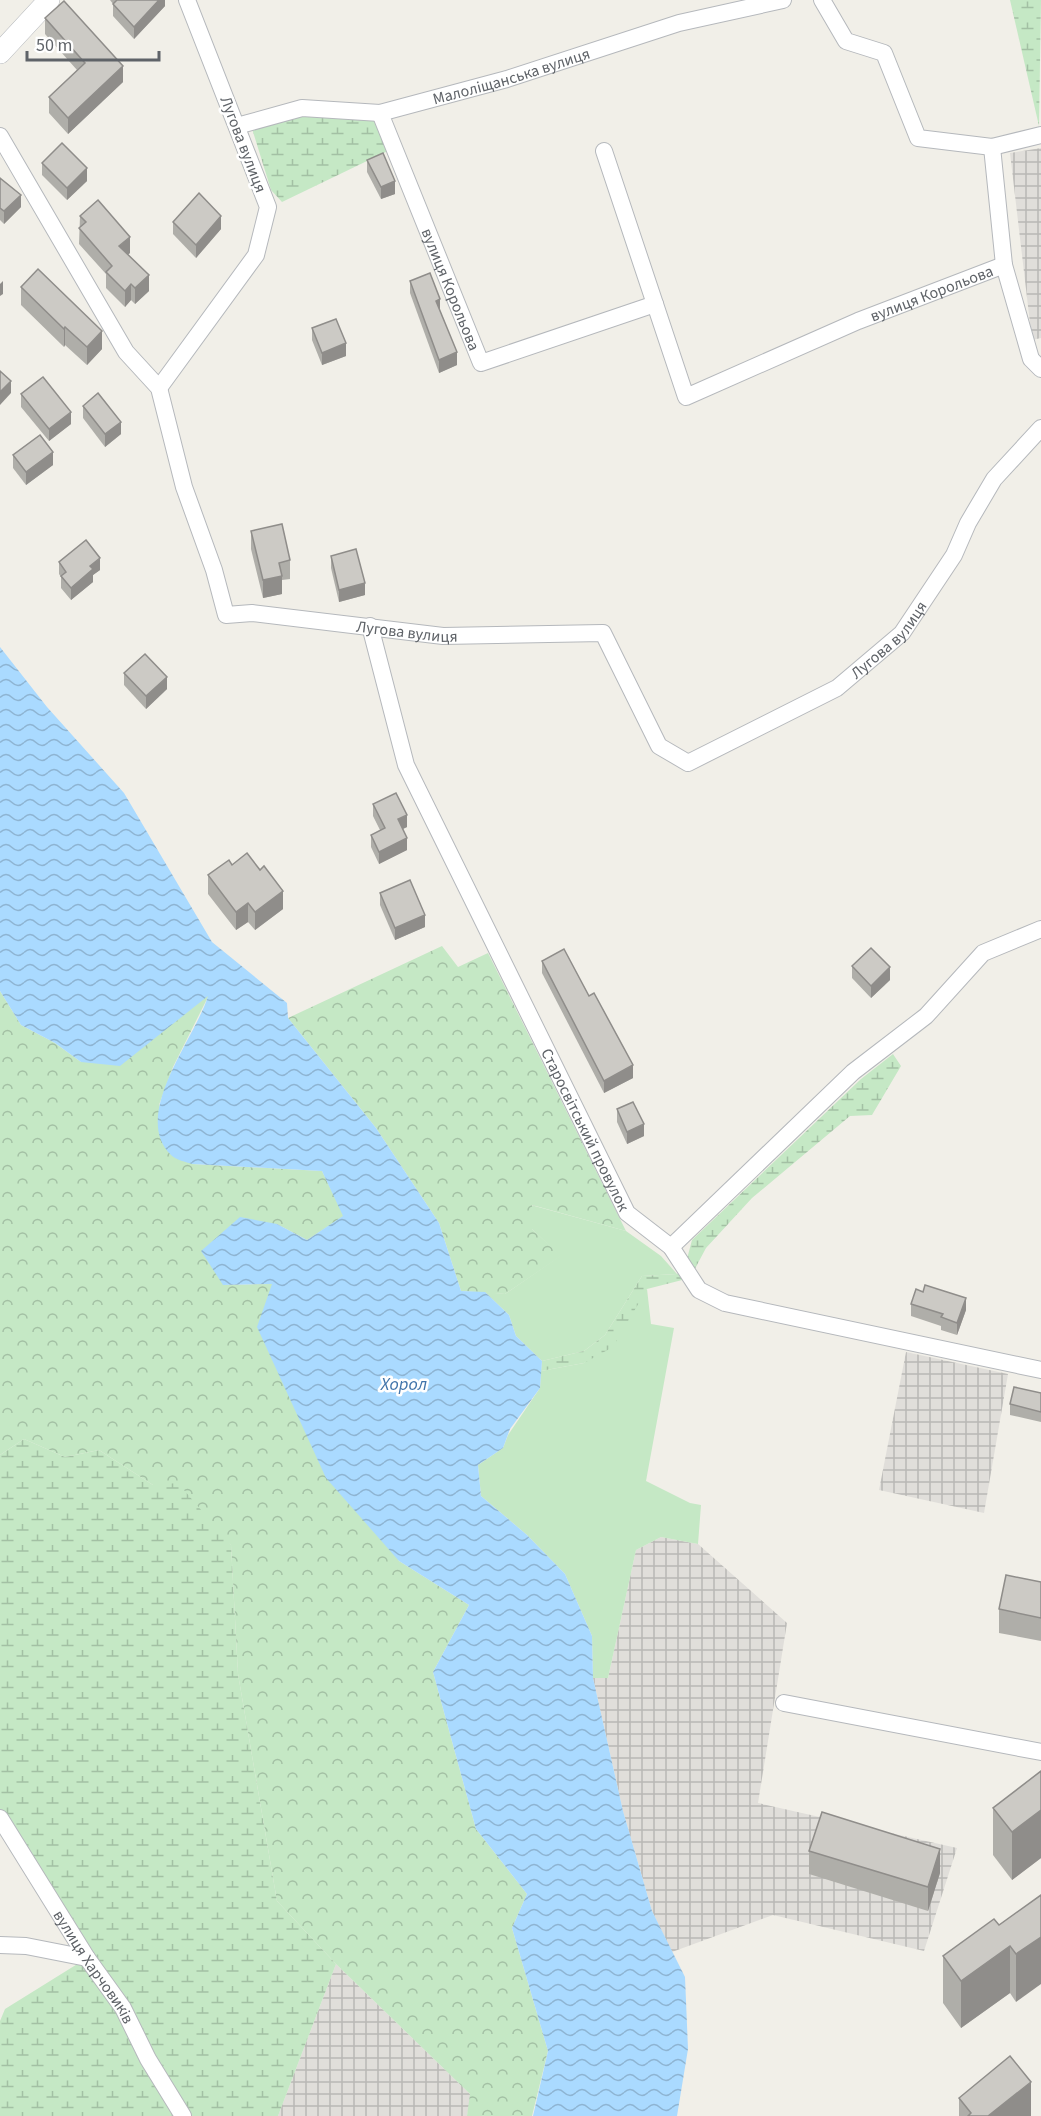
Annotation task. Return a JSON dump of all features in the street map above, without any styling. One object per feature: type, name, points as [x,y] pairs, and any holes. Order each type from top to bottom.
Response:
[{"type":"street","points":[[0,53],[49,0]]},
{"type":"street","name":"Лугова вулиця","points":[[188,0],[268,207],[256,255],[159,388],[184,487],[214,570],[226,615],[252,613],[443,636],[603,633],[659,746],[688,763],[837,688],[902,633],[954,555],[968,523],[994,478],[1041,428]]},
{"type":"street","name":"Малоліщанська вулиця","points":[[237,126],[302,108],[380,113],[507,79],[679,23],[783,0]]},
{"type":"street","points":[[822,0],[846,41],[884,53],[918,138],[992,147],[1041,135]]},
{"type":"street","name":"вулиця Корольова","points":[[380,113],[481,363],[655,304]]},
{"type":"street","points":[[0,136],[126,352],[159,388]]},
{"type":"street","points":[[992,147],[1004,266],[1031,359],[1041,369]]},
{"type":"street","name":"вулиця Корольова","points":[[604,151],[686,397],[858,321],[1004,266]]},
{"type":"street","name":"Старосвітський провулок","points":[[370,626],[406,765],[627,1213],[671,1247],[699,1290],[725,1303],[1041,1370]]},
{"type":"street","points":[[671,1247],[854,1072],[926,1016],[983,953],[1041,929]]},
{"type":"street","points":[[784,1703],[1041,1752]]},
{"type":"street","name":"вулиця Харчовиків","points":[[0,1818],[87,1958],[123,2008],[148,2058],[183,2116]]},
{"type":"street","points":[[0,1945],[26,1946],[87,1958]]},
{"type":"shaded area","points":[[1041,148],[1041,338],[1032,340],[1010,153]]},
{"type":"shaded area","points":[[906,1352],[1008,1374],[984,1513],[879,1490]]},
{"type":"shaded area","points":[[661,1537],[698,1544],[787,1623],[758,1803],[957,1848],[924,1951],[773,1915],[672,1952],[652,1911],[623,1811],[593,1678],[608,1678],[636,1550]]},
{"type":"shaded area","points":[[336,1964],[471,2095],[467,2116],[278,2116]]},
{"type":"green space","points":[[1010,0],[1041,0],[1039,126]]},
{"type":"green space","points":[[302,108],[380,113],[394,148],[282,202],[271,190],[250,122]]},
{"type":"green space","points":[[442,946],[458,967],[488,953],[626,1231],[532,1205],[532,1229],[561,1256],[505,1294],[461,1291],[439,1223],[376,1128],[288,1018]]},
{"type":"green space","points":[[0,991],[21,1025],[55,1043],[81,1062],[209,995],[173,1067],[159,1105],[192,1164],[322,1171],[344,1216],[307,1240],[277,1224],[223,1285],[272,1284],[399,1561],[469,1605],[433,1672],[476,1829],[527,1894],[512,1928],[548,2051],[532,2116],[467,2116],[470,2094],[336,1964],[277,1901],[238,1674],[231,1545],[153,1485],[99,1450],[65,1457],[24,1439],[0,1455]]},
{"type":"green space","points":[[893,1054],[901,1066],[872,1115],[850,1116],[752,1198],[706,1248],[690,1278],[647,1289],[613,1347],[584,1363],[541,1371],[542,1361],[584,1351],[605,1335],[642,1276],[677,1274],[684,1270],[692,1240],[861,1079]]},
{"type":"green space","points":[[531,1205],[626,1231],[661,1256],[677,1274],[642,1276],[605,1335],[584,1351],[542,1361],[516,1336],[509,1315],[485,1292],[505,1294],[560,1256],[532,1229]]},
{"type":"green space","points":[[647,1289],[651,1324],[674,1328],[646,1481],[690,1503],[701,1505],[698,1544],[661,1537],[636,1550],[608,1678],[593,1678],[592,1636],[565,1574],[527,1535],[481,1496],[478,1465],[503,1448],[508,1435],[540,1388],[541,1371],[584,1363]]},
{"type":"green space","points":[[24,1439],[65,1457],[99,1450],[153,1485],[178,1483],[231,1545],[238,1674],[277,1901],[336,1964],[278,2116],[0,2116],[0,2021],[5,2009],[87,1958],[0,1818],[0,1455]]},
{"type":"water","name":"Хорол","points":[[0,647],[47,707],[124,793],[212,942],[287,1003],[288,1018],[376,1128],[439,1223],[461,1291],[485,1292],[509,1315],[516,1336],[542,1361],[540,1388],[510,1429],[503,1448],[478,1465],[481,1496],[527,1535],[565,1574],[592,1636],[593,1678],[623,1811],[652,1911],[685,1977],[688,2049],[677,2116],[533,2116],[548,2051],[512,1928],[527,1894],[476,1829],[433,1672],[469,1605],[399,1561],[326,1478],[257,1327],[272,1284],[223,1285],[201,1251],[240,1217],[277,1224],[307,1240],[343,1216],[322,1171],[192,1164],[178,1160],[171,1155],[160,1138],[158,1119],[162,1098],[208,996],[120,1066],[81,1062],[55,1043],[21,1025],[0,991]]},
{"type":"building","points":[[117,0],[159,0],[134,27],[113,4]]},
{"type":"building","points":[[64,1],[123,66],[68,118],[49,97],[85,63],[45,18]]},
{"type":"building","points":[[62,143],[87,168],[67,188],[42,163]]},
{"type":"building","points":[[383,153],[395,181],[381,187],[367,160]]},
{"type":"building","points":[[0,178],[21,195],[4,211],[0,208]]},
{"type":"building","points":[[199,193],[221,216],[196,245],[173,222]]},
{"type":"building","points":[[98,200],[130,237],[119,246],[149,275],[135,288],[131,284],[125,291],[106,272],[112,266],[79,228],[86,222],[80,216]]},
{"type":"building","points":[[38,269],[102,331],[87,347],[65,327],[64,329],[21,287]]},
{"type":"building","points":[[430,273],[440,299],[436,301],[457,352],[439,360],[410,281]]},
{"type":"building","points":[[336,319],[346,343],[322,353],[312,328]]},
{"type":"building","points":[[0,371],[11,381],[0,392]]},
{"type":"building","points":[[43,377],[71,412],[49,429],[21,394]]},
{"type":"building","points":[[98,393],[121,422],[105,434],[83,406]]},
{"type":"building","points":[[40,435],[53,452],[26,472],[13,455]]},
{"type":"building","points":[[282,524],[290,560],[279,563],[282,576],[263,580],[251,531]]},
{"type":"building","points":[[86,540],[100,558],[90,566],[93,569],[71,588],[61,576],[66,572],[59,562]]},
{"type":"building","points":[[356,549],[365,583],[339,590],[331,556]]},
{"type":"building","points":[[145,654],[167,677],[146,696],[124,673]]},
{"type":"building","points":[[396,793],[407,815],[398,819],[407,838],[379,852],[371,835],[385,828],[373,804]]},
{"type":"building","points":[[247,853],[260,870],[264,866],[283,891],[255,912],[248,903],[236,912],[208,875],[229,860],[232,865]]},
{"type":"building","points":[[410,880],[425,915],[395,928],[380,893]]},
{"type":"building","points":[[871,948],[890,967],[871,986],[852,966]]},
{"type":"building","points":[[564,949],[589,996],[594,993],[633,1065],[604,1081],[542,961]]},
{"type":"building","points":[[633,1102],[644,1124],[627,1132],[617,1109]]},
{"type":"building","points":[[925,1285],[966,1298],[957,1323],[941,1317],[943,1314],[911,1304],[916,1289],[923,1292]]},
{"type":"building","points":[[1014,1387],[1041,1393],[1041,1412],[1010,1404]]},
{"type":"building","points":[[1006,1575],[1041,1582],[1041,1618],[999,1609]]},
{"type":"building","points":[[1041,1771],[1041,1810],[1012,1832],[993,1808]]},
{"type":"building","points":[[822,1812],[940,1849],[928,1887],[809,1851]]},
{"type":"building","points":[[1041,1895],[1041,1937],[1016,1954],[1010,1946],[961,1981],[943,1956],[994,1919],[999,1925]]},
{"type":"building","points":[[1010,2056],[1031,2082],[988,2116],[968,2116],[971,2113],[959,2098]]}]
